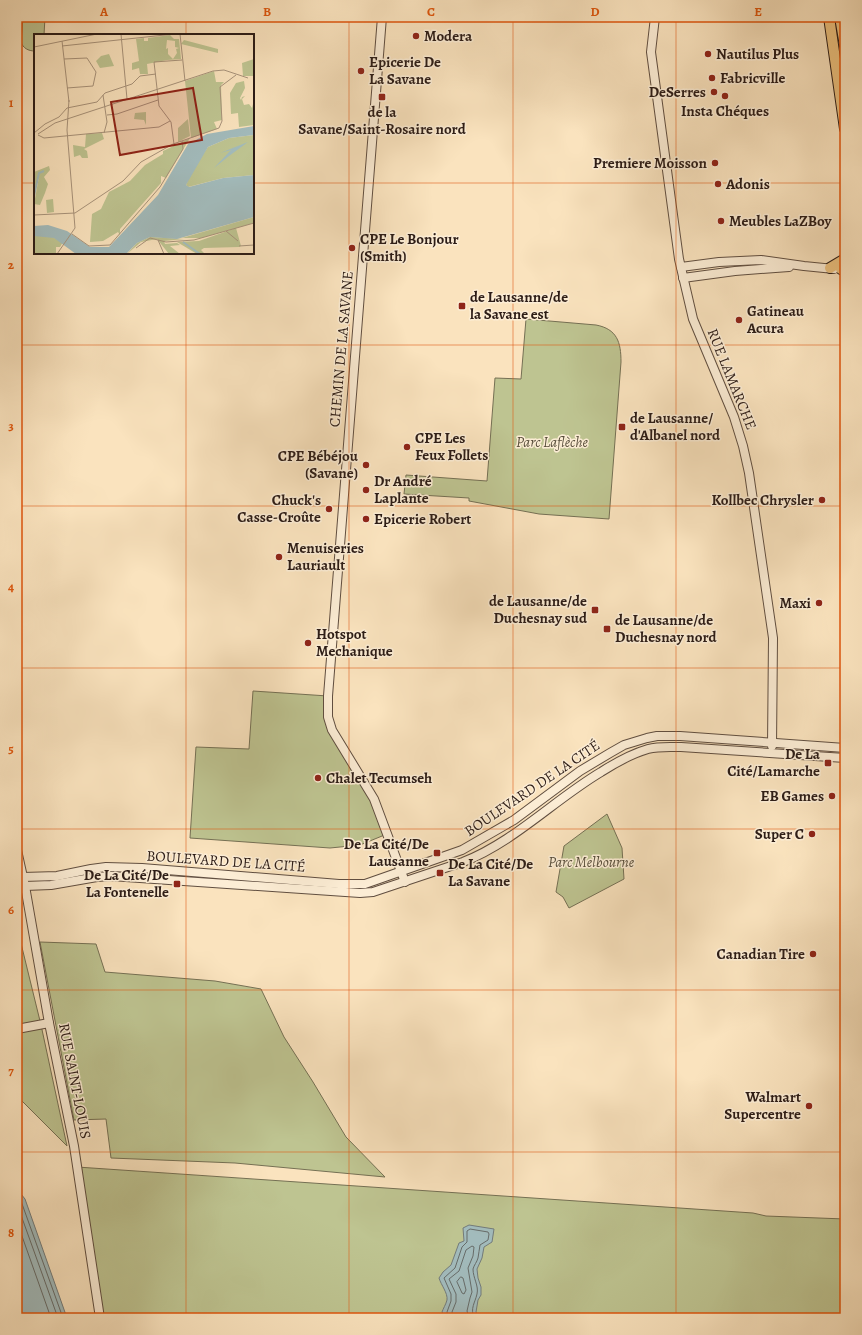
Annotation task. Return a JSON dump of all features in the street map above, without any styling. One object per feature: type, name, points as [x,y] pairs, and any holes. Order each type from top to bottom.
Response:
[{"type":"main road","points":[[829,17],[843,96],[845,129]]},
{"type":"main road","points":[[840,17],[845,46]]},
{"type":"main road","points":[[830,268],[845,259]]},
{"type":"street","name":"CHEMIN DE LA SAVANE","points":[[382,17],[328,696],[328,717],[335,737],[374,799],[404,882]]},
{"type":"street","name":"RUE LAMARCHE","points":[[655,17],[650,49],[683,278],[693,319],[734,417],[749,473],[772,633],[772,754]]},
{"type":"street","points":[[681,267],[724,261],[761,260],[844,270]]},
{"type":"street","points":[[683,278],[735,271],[804,266]]},
{"type":"street","name":"BOULEVARD DE LA CITÉ","points":[[23,877],[57,876],[106,867],[142,868],[365,884],[471,846],[514,820],[588,766],[610,752],[653,736],[772,742],[845,748]]},
{"type":"street","name":"BOULEVARD DE LA CITÉ","points":[[25,886],[51,885],[103,876],[367,893],[378,891],[475,856],[525,826],[593,776],[614,764],[643,751],[662,747],[681,747],[845,758]]},
{"type":"street","name":"RUE SAINT-LOUIS","points":[[17,850],[25,886],[49,1023],[75,1151],[100,1318]]},
{"type":"street","points":[[142,868],[142,878]]},
{"type":"street","points":[[17,1029],[49,1023]]},
{"type":"green space","points":[[23,17],[45,17],[44,34],[34,34],[34,51],[26,49],[21,42]]},
{"type":"green space","name":"Parc Laflèche","points":[[526,319],[596,325],[613,333],[619,343],[621,362],[609,519],[539,514],[469,501],[469,498],[404,494],[406,475],[487,481],[495,378],[521,379]]},
{"type":"green space","points":[[253,691],[328,696],[328,717],[387,834],[360,845],[330,848],[190,838],[196,747],[249,749]]},
{"type":"green space","name":"Parc Melbourne","points":[[607,814],[622,848],[624,879],[569,908],[563,897],[556,892],[564,846]]},
{"type":"green space","points":[[17,927],[41,1025],[67,1146],[17,1096]]},
{"type":"green space","points":[[40,942],[96,944],[105,972],[215,981],[261,989],[284,1037],[346,1137],[385,1177],[235,1163],[111,1158],[106,1119],[74,1120]]},
{"type":"green space","points":[[77,1167],[753,1213],[766,1216],[845,1219],[845,1318],[100,1318]]},
{"type":"water","points":[[17,1189],[25,1199],[67,1318],[17,1318]]},
{"type":"water","points":[[469,1225],[494,1229],[492,1242],[484,1247],[482,1258],[477,1269],[481,1287],[481,1295],[478,1300],[476,1312],[479,1318],[445,1318],[442,1312],[447,1302],[447,1297],[439,1278],[451,1265],[459,1243],[464,1241],[463,1228]]},
{"type":"place","name":"Modera","points":[[416,36]]},
{"type":"place","name":"Nautilus Plus","points":[[708,54]]},
{"type":"place","name":"Epicerie De La Savane","points":[[361,71]]},
{"type":"place","name":"Fabricville","points":[[712,78]]},
{"type":"place","name":"DeSerres","points":[[714,92]]},
{"type":"place","name":"Insta Chéques","points":[[725,96]]},
{"type":"place","name":"de la Savane/Saint-Rosaire nord","points":[[382,97]]},
{"type":"place","name":"Premiere Moisson","points":[[715,163]]},
{"type":"place","name":"Adonis","points":[[718,184]]},
{"type":"place","name":"Meubles LaZBoy","points":[[721,221]]},
{"type":"place","name":"CPE Le Bonjour (Smith)","points":[[352,248]]},
{"type":"place","name":"de Lausanne/de la Savane est","points":[[462,306]]},
{"type":"place","name":"Gatineau Acura","points":[[739,320]]},
{"type":"place","name":"de Lausanne/ d'Albanel nord","points":[[622,427]]},
{"type":"place","name":"CPE Les Feux Follets","points":[[407,447]]},
{"type":"place","name":"CPE Bébéjou (Savane)","points":[[366,465]]},
{"type":"place","name":"Dr André Laplante","points":[[366,490]]},
{"type":"place","name":"Kollbec Chrysler","points":[[822,500]]},
{"type":"place","name":"Chuck's Casse-Croûte","points":[[329,509]]},
{"type":"place","name":"Epicerie Robert","points":[[366,519]]},
{"type":"place","name":"Menuiseries Lauriault","points":[[279,557]]},
{"type":"place","name":"Maxi","points":[[819,603]]},
{"type":"place","name":"de Lausanne/de Duchesnay sud","points":[[595,610]]},
{"type":"place","name":"de Lausanne/de Duchesnay nord","points":[[607,629]]},
{"type":"place","name":"Hotspot Mechanique","points":[[308,643]]},
{"type":"place","name":"De La Cité/Lamarche","points":[[828,763]]},
{"type":"place","name":"Chalet Tecumseh","points":[[318,778]]},
{"type":"place","name":"EB Games","points":[[832,796]]},
{"type":"place","name":"Super C","points":[[812,834]]},
{"type":"place","name":"De La Cité/De Lausanne","points":[[437,853]]},
{"type":"place","name":"De La Cité/De La Savane","points":[[440,873]]},
{"type":"place","name":"De La Cité/De La Fontenelle","points":[[177,884]]},
{"type":"place","name":"Canadian Tire","points":[[813,954]]},
{"type":"place","name":"Walmart Supercentre","points":[[809,1106]]}]
